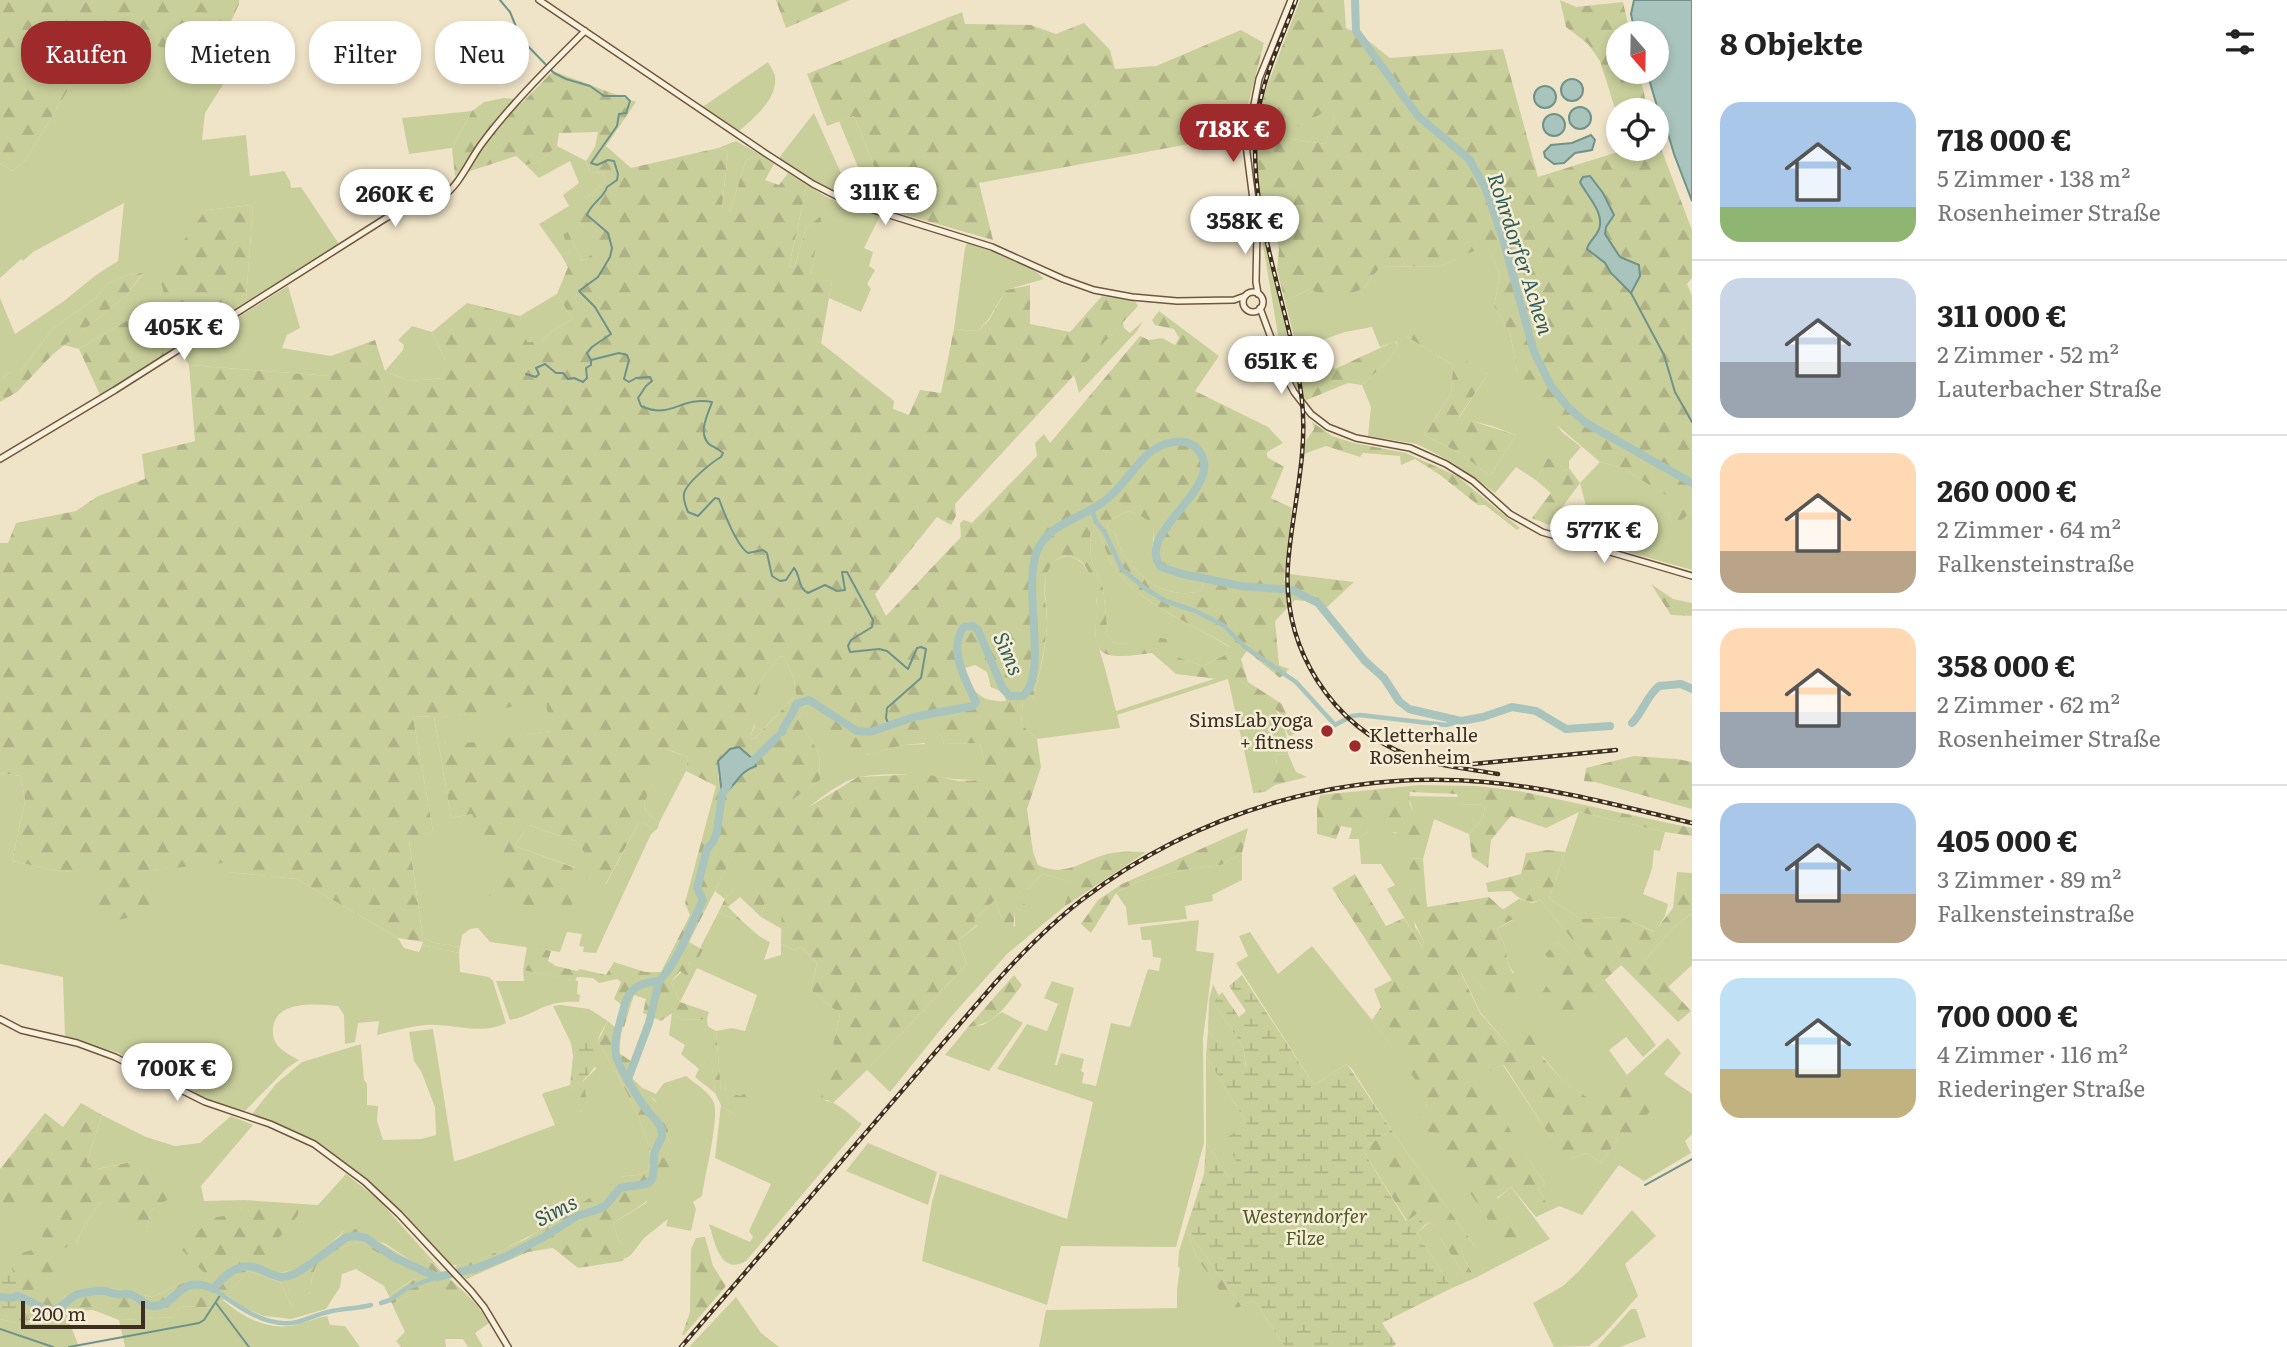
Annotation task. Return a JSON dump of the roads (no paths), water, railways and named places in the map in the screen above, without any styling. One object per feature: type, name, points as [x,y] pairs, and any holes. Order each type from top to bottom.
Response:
[{"type":"main road","points":[[539,0],[757,148],[813,184],[848,202],[974,240],[1094,290],[1151,299],[1234,300],[1248,294],[1258,294]]},
{"type":"main road","points":[[1291,0],[1259,79],[1247,137],[1247,164],[1258,231],[1256,282],[1262,300],[1260,308],[1294,392],[1311,414],[1328,427],[1356,438],[1410,448],[1446,464],[1473,481],[1510,514],[1542,532],[1692,576]]},
{"type":"main road","points":[[0,459],[34,441],[386,218],[439,200],[456,184],[488,136],[585,31]]},
{"type":"main road","points":[[1244,306],[1256,282]]},
{"type":"main road","points":[[1234,300],[1263,319]]},
{"type":"main road","points":[[1254,312],[1260,308]]},
{"type":"main road","points":[[0,1019],[21,1030],[77,1042],[115,1057],[205,1102],[302,1137],[365,1182],[448,1266],[484,1307],[508,1347]]},
{"type":"water","points":[[1634,0],[1692,0],[1692,201],[1669,137],[1669,98],[1655,98],[1650,84],[1670,84],[1670,21],[1632,21]]},
{"type":"water","points":[[1572,79],[1580,82],[1583,90],[1580,98],[1572,101],[1564,98],[1561,90],[1564,82]]},
{"type":"water","points":[[1545,86],[1553,89],[1556,97],[1553,105],[1545,108],[1537,105],[1534,97],[1537,89]]},
{"type":"water","points":[[1580,107],[1588,110],[1591,118],[1588,126],[1580,129],[1572,126],[1569,118],[1572,110]]},
{"type":"water","points":[[1554,114],[1562,117],[1565,125],[1562,133],[1554,136],[1546,133],[1543,125],[1546,117]]},
{"type":"water","points":[[1591,135],[1595,140],[1592,150],[1575,153],[1564,163],[1554,164],[1545,157],[1544,152],[1551,145],[1572,143]]},
{"type":"water","points":[[1590,176],[1603,193],[1614,215],[1605,234],[1620,257],[1639,265],[1640,276],[1631,293],[1605,263],[1587,249],[1598,232],[1600,223],[1600,217],[1580,182],[1583,177]]},
{"type":"water","points":[[739,747],[754,760],[756,766],[745,772],[722,794],[718,761],[730,749]]},
{"type":"waterway","points":[[500,0],[510,12],[521,39],[554,73],[590,86],[604,96],[625,96],[630,101],[626,113],[619,114],[617,126],[591,163],[597,165],[608,160],[614,161],[618,174],[617,180],[607,187],[587,215],[608,233],[612,248],[610,257],[598,277],[579,291],[595,307],[611,334],[587,353],[591,360],[619,353],[627,355],[629,360],[624,379],[629,382],[636,378],[650,377],[652,381],[638,398],[641,406],[651,410],[668,409],[692,402],[712,402],[705,423],[705,438],[723,453],[694,479],[686,490],[684,499],[688,512],[698,516],[715,498],[719,499],[731,529],[744,549],[748,553],[763,550],[767,553],[772,576],[780,581],[786,580],[794,568],[802,588],[808,593],[825,585],[837,591],[845,590],[842,572],[847,572],[873,620],[872,627],[851,640],[848,646],[850,652],[879,649],[887,651],[908,669],[917,648],[926,649],[921,678],[887,708],[886,718],[889,725]]},
{"type":"waterway","name":"Rohrdorfer Achen","points":[[1355,0],[1356,31],[1418,116],[1469,159],[1486,189],[1503,239],[1534,352],[1551,386],[1586,423],[1692,483]]},
{"type":"waterway","points":[[1631,293],[1664,355],[1675,392],[1692,422]]},
{"type":"waterway","points":[[526,374],[536,377],[539,374],[536,368],[545,364],[556,373],[563,373],[568,379],[574,378],[583,382],[587,378],[586,368],[591,365],[591,360]]},
{"type":"waterway","name":"Sims","points":[[782,732],[796,704],[809,700],[857,731],[870,732],[914,717],[973,706],[976,702],[963,675],[958,655],[957,645],[964,627],[973,626],[978,630],[1003,689],[1010,696],[1023,696],[1030,685],[1034,669],[1032,586],[1037,551],[1043,541],[1060,526],[1108,498],[1152,451],[1173,442],[1194,446],[1204,465],[1201,480],[1192,495],[1159,539],[1156,553],[1161,567],[1241,586],[1292,590],[1318,603],[1365,661],[1384,678],[1399,701],[1409,709],[1461,721],[1512,707],[1536,711],[1566,729],[1610,726]]},
{"type":"waterway","name":"Sims","points":[[1092,509],[1096,522],[1104,531],[1122,569],[1165,601],[1193,610],[1223,625],[1245,647],[1296,682],[1335,725],[1360,715],[1446,725],[1461,721]]},
{"type":"waterway","name":"Sims","points":[[1632,723],[1659,686],[1681,684],[1692,689]]},
{"type":"waterway","name":"Sims","points":[[746,765],[777,737]]},
{"type":"waterway","name":"Sims","points":[[0,1297],[17,1296],[44,1309],[55,1310],[77,1295],[102,1291],[132,1295],[148,1305],[156,1306],[186,1287],[202,1285],[214,1289],[223,1278],[240,1268],[253,1267],[279,1277],[292,1275],[347,1237],[356,1236],[366,1238],[393,1257],[437,1277],[477,1268],[507,1256],[577,1216],[606,1205],[620,1188],[651,1181],[654,1153],[662,1131],[620,1066],[615,1048],[616,1036],[629,995],[636,987],[659,981],[678,953],[703,900],[697,888],[707,849],[717,832],[722,794],[728,785]]},
{"type":"waterway","points":[[628,1079],[649,1023],[659,981]]},
{"type":"waterway","points":[[1645,1185],[1692,1159]]},
{"type":"waterway","points":[[381,1303],[407,1288],[437,1277]]},
{"type":"waterway","points":[[214,1289],[253,1315],[275,1322],[297,1322],[320,1314],[371,1305]]},
{"type":"waterway","points":[[69,1347],[199,1323],[204,1320],[221,1294]]},
{"type":"waterway","points":[[216,1303],[249,1347]]},
{"type":"waterway","points":[[0,1329],[53,1347]]},
{"type":"railway","points":[[1296,0],[1263,89],[1257,120],[1255,155],[1263,225],[1297,367],[1302,401],[1303,442],[1288,564],[1288,595],[1293,625],[1303,654],[1317,680],[1335,704],[1357,725],[1382,743],[1410,756],[1442,765],[1498,774]]},
{"type":"railway","points":[[1473,764],[1616,750]]},
{"type":"railway","points":[[681,1347],[1026,950],[1083,899],[1127,868],[1174,842],[1223,820],[1273,803],[1325,790],[1431,780],[1485,782],[1537,789],[1692,823]]},
{"type":"place","name":"SimsLab yoga + fitness","points":[[1327,731]]},
{"type":"place","name":"Kletterhalle Rosenheim","points":[[1355,746]]},
{"type":"park label","name":"Westerndorfer Filze","points":[[1305,1227]]}]
